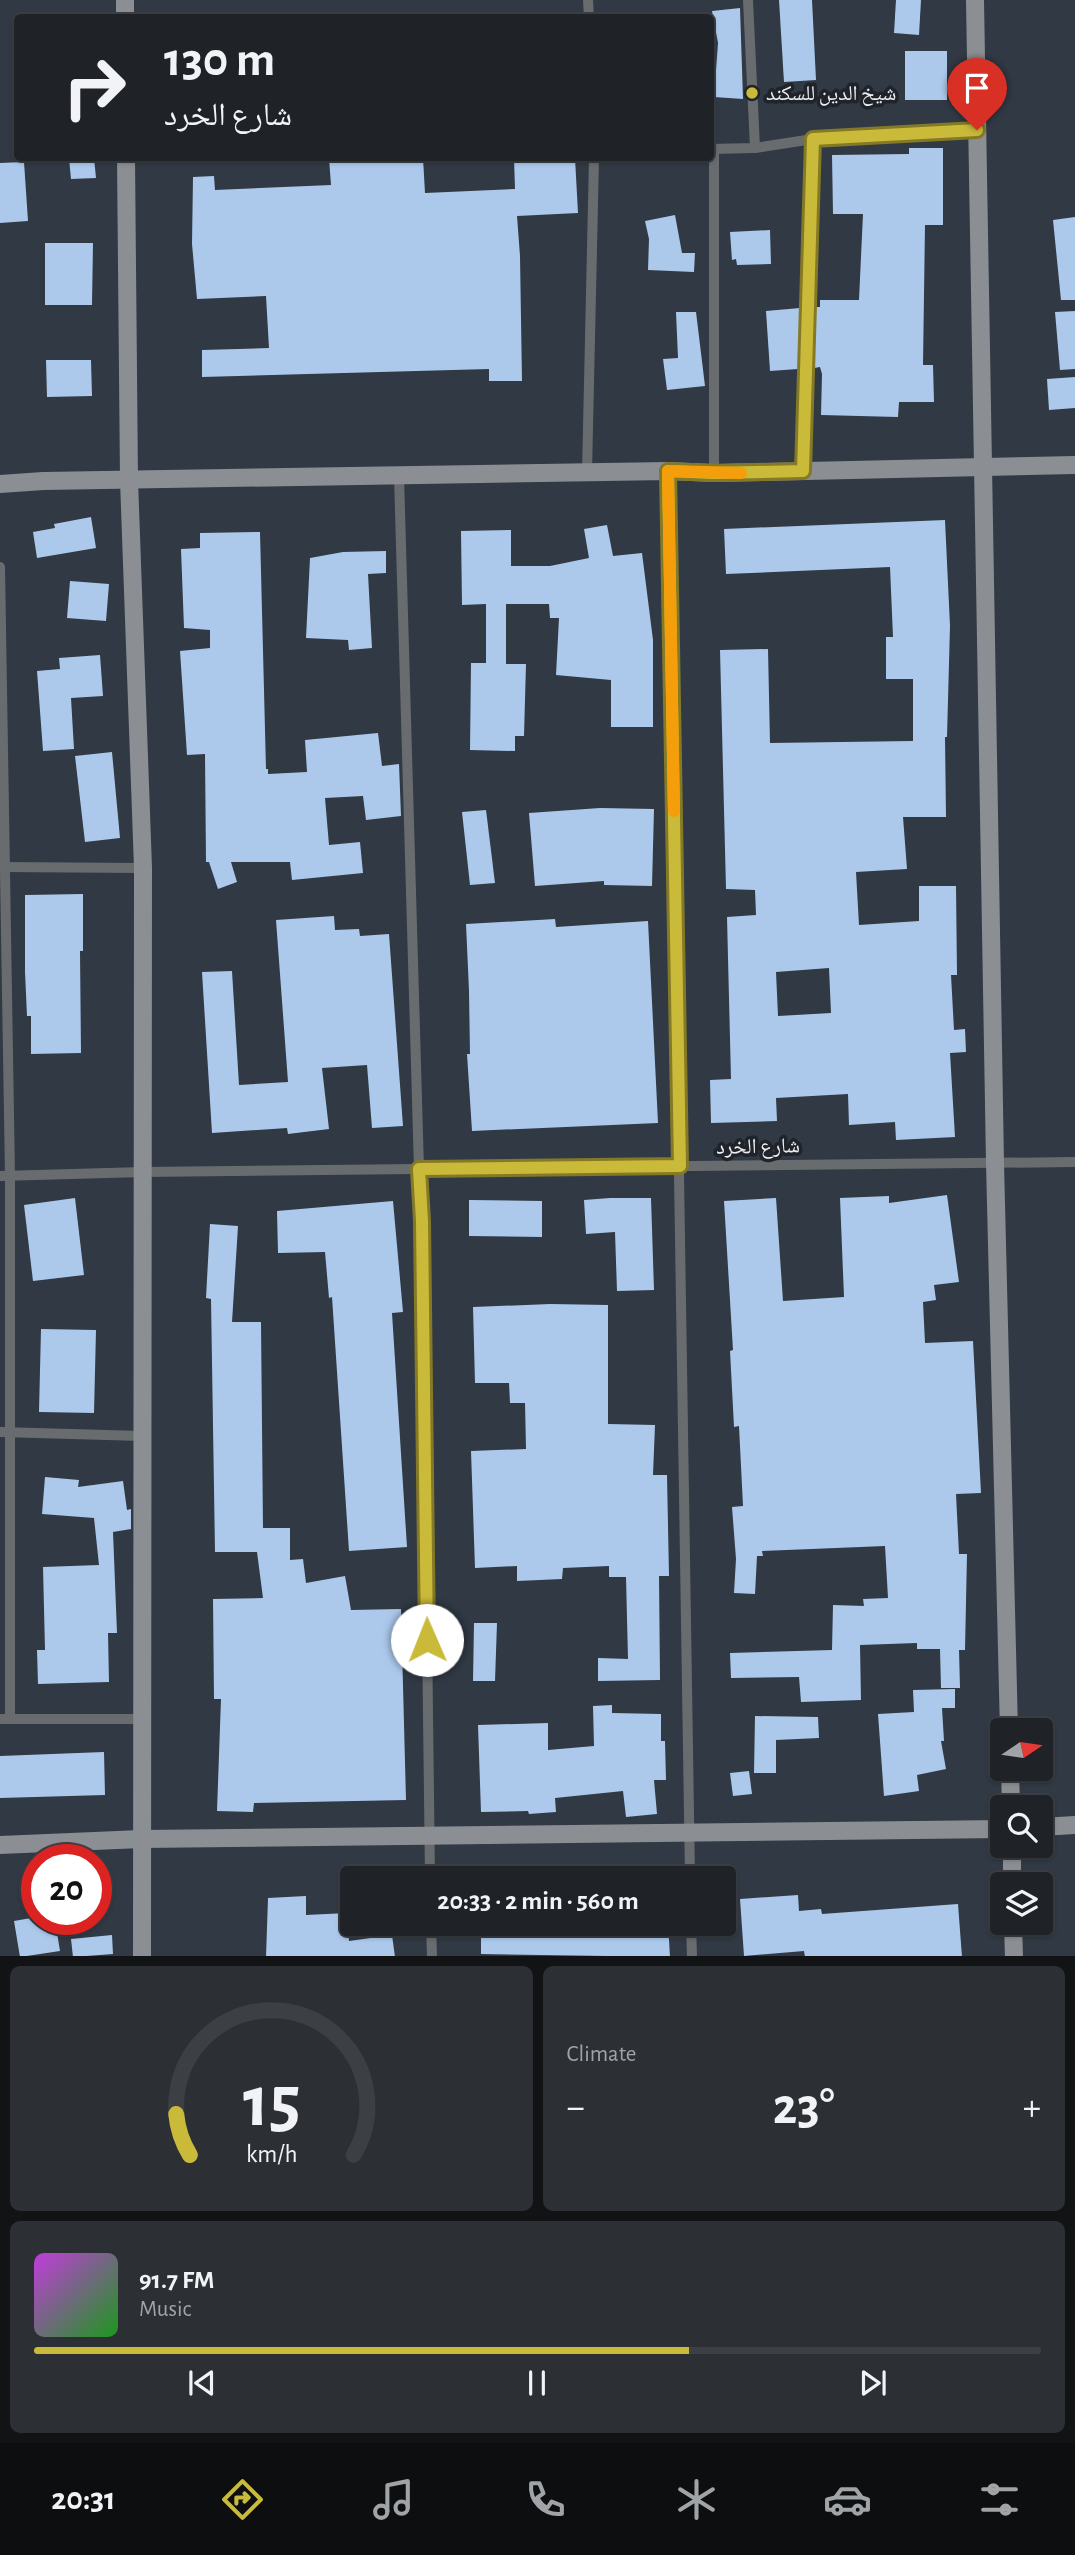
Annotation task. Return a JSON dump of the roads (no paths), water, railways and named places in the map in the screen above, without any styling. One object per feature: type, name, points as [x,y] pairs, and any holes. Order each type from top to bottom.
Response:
[{"type":"street","points":[[975,0],[995,1163],[1009,1718]]},
{"type":"street","points":[[126,161],[130,480],[142,868],[142,1956]]},
{"type":"street","points":[[0,484],[1075,465]]},
{"type":"street","points":[[1053,1826],[1075,1825]]},
{"type":"street","points":[[0,1844],[141,1839],[990,1829]]},
{"type":"street","points":[[1013,1935],[1014,1956]]},
{"type":"lane","points":[[748,0],[755,148]]},
{"type":"lane","points":[[714,149],[755,148],[813,139],[977,130]]},
{"type":"lane","points":[[803,471],[813,139]]},
{"type":"lane","points":[[587,473],[594,161]]},
{"type":"lane","points":[[712,161],[714,473]]},
{"type":"lane","points":[[668,471],[690,1866]]},
{"type":"lane","points":[[399,476],[422,1221],[430,1866]]},
{"type":"lane","points":[[0,567],[5,1176],[5,1719],[142,1719]]},
{"type":"lane","points":[[2,867],[142,868]]},
{"type":"lane","name":"شارع الخرد","points":[[5,1176],[144,1172],[1075,1162]]},
{"type":"lane","points":[[4,1432],[142,1436]]},
{"type":"lane","points":[[431,1936],[432,1956]]},
{"type":"lane","points":[[691,1936],[691,1956]]},
{"type":"place","name":"شيخ الدين للسكند","points":[[752,93]]}]
